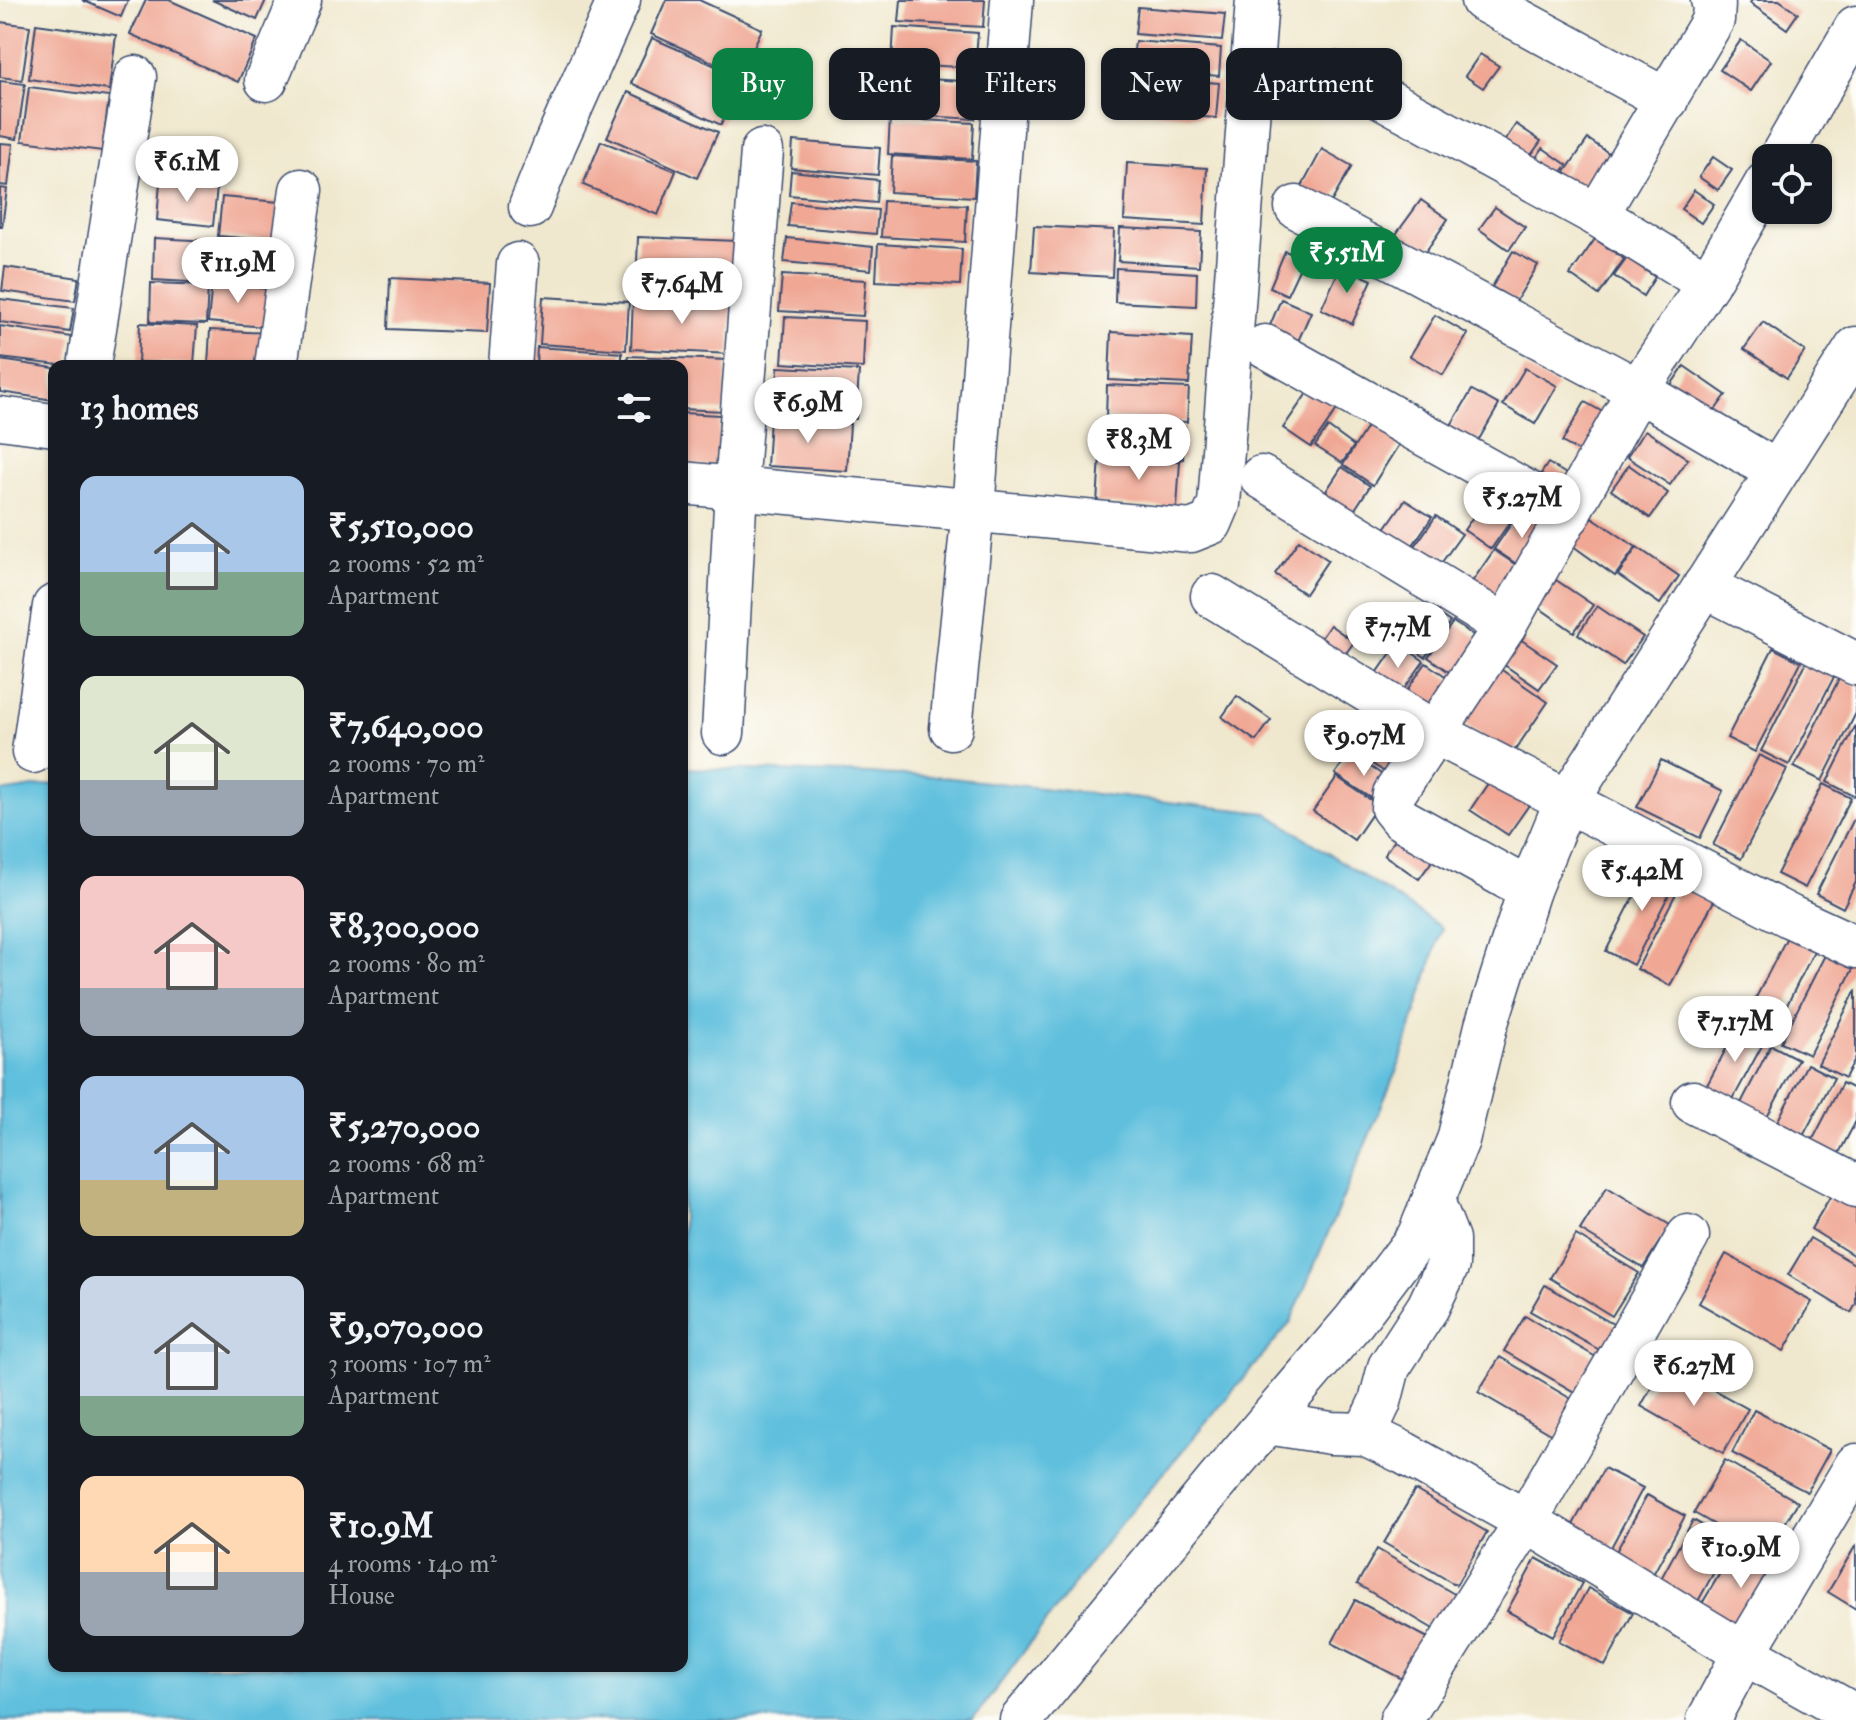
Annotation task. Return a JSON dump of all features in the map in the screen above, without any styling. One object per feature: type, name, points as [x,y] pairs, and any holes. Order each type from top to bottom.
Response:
[{"type":"street","points":[[266,80],[300,0]]},
{"type":"street","points":[[530,207],[619,0]]},
{"type":"street","points":[[951,728],[973,510],[1012,0]]},
{"type":"street","points":[[688,484],[1191,531],[1211,523],[1219,504],[1257,0]]},
{"type":"street","points":[[1482,0],[1667,100]]},
{"type":"street","points":[[1597,215],[1713,20],[1712,0]]},
{"type":"street","points":[[1788,144],[1856,27]]},
{"type":"street","points":[[90,360],[135,77]]},
{"type":"street","points":[[1402,108],[1597,215],[1708,283]]},
{"type":"street","points":[[723,733],[736,488],[762,151]]},
{"type":"street","points":[[277,360],[301,190]]},
{"type":"street","points":[[1296,207],[1638,390],[1776,471]]},
{"type":"street","points":[[1529,890],[1401,819],[1392,808],[1394,794],[1505,626],[1638,390],[1708,283],[1752,207]]},
{"type":"street","points":[[510,360],[518,264]]},
{"type":"street","points":[[1265,346],[1569,515]]},
{"type":"street","points":[[1021,1720],[1354,1321],[1418,1237],[1458,1140],[1486,1026],[1529,890],[1567,802],[1776,471],[1854,360]]},
{"type":"street","points":[[0,418],[48,424]]},
{"type":"street","points":[[1261,477],[1505,626]]},
{"type":"street","points":[[1704,586],[1856,664]]},
{"type":"street","points":[[1212,596],[1434,732],[1791,917],[1856,947]]},
{"type":"street","points":[[33,752],[48,648]]},
{"type":"street","points":[[1693,1102],[1856,1186]]},
{"type":"street","points":[[1365,1434],[1380,1402],[1389,1367],[1428,1307],[1448,1265],[1448,1239],[1433,1201]]},
{"type":"street","points":[[1401,1720],[1526,1521],[1688,1236]]},
{"type":"street","points":[[1267,1423],[1331,1433],[1365,1434],[1526,1521],[1744,1653],[1856,1716]]},
{"type":"street","points":[[1708,1720],[1744,1653],[1856,1465]]},
{"type":"water","points":[[688,768],[933,776],[1267,813],[1442,928],[1401,1060],[1290,1323],[1104,1544],[973,1720],[0,1720],[0,792],[48,785],[48,1672],[688,1672]]},
{"type":"building","points":[[82,0],[128,0],[121,17]]},
{"type":"building","points":[[146,0],[169,0],[257,39],[238,82],[130,34]]},
{"type":"building","points":[[212,0],[266,0],[257,20]]},
{"type":"building","points":[[666,0],[699,0],[762,29],[753,48],[712,48],[712,62],[651,34]]},
{"type":"building","points":[[901,0],[985,0],[983,27],[899,22]]},
{"type":"building","points":[[1752,0],[1779,0],[1798,13],[1787,29],[1750,3]]},
{"type":"building","points":[[1138,7],[1225,14],[1222,41],[1135,34]]},
{"type":"building","points":[[0,22],[30,26],[22,80],[0,77]]},
{"type":"building","points":[[36,24],[116,35],[109,90],[29,79]]},
{"type":"building","points":[[894,27],[978,33],[977,48],[956,48],[956,67],[940,66],[940,48],[893,48]]},
{"type":"building","points":[[652,38],[712,64],[712,120],[723,120],[721,125],[631,83]]},
{"type":"building","points":[[1741,40],[1771,61],[1751,91],[1720,70]]},
{"type":"building","points":[[1135,41],[1221,48],[1219,76],[1210,75],[1210,48],[1134,48]]},
{"type":"building","points":[[1480,54],[1499,66],[1483,88],[1465,76]]},
{"type":"building","points":[[940,80],[956,81],[956,118],[940,117]]},
{"type":"building","points":[[0,81],[25,84],[17,139],[0,136]]},
{"type":"building","points":[[1210,82],[1219,83],[1216,118],[1210,118]]},
{"type":"building","points":[[29,87],[109,97],[102,151],[22,141]]},
{"type":"building","points":[[628,92],[718,132],[697,178],[607,137]]},
{"type":"building","points":[[890,120],[974,123],[972,159],[888,154]]},
{"type":"building","points":[[1516,124],[1541,141],[1524,165],[1500,148]]},
{"type":"building","points":[[1588,139],[1623,163],[1593,205],[1558,182]]},
{"type":"building","points":[[601,141],[676,171],[658,215],[583,185]]},
{"type":"building","points":[[793,141],[880,148],[878,175],[791,168]]},
{"type":"building","points":[[0,143],[13,144],[8,186],[0,185]]},
{"type":"building","points":[[1543,148],[1567,165],[1556,180],[1532,163]]},
{"type":"building","points":[[1322,149],[1352,166],[1329,206],[1300,190]]},
{"type":"building","points":[[892,156],[976,161],[974,197],[890,192]]},
{"type":"building","points":[[1713,157],[1732,170],[1718,190],[1699,177]]},
{"type":"building","points":[[1127,163],[1207,168],[1204,225],[1124,220]]},
{"type":"building","points":[[791,171],[878,180],[876,203],[789,195]]},
{"type":"building","points":[[160,182],[217,187],[213,226],[157,220]]},
{"type":"building","points":[[0,188],[7,189],[2,227],[0,227]]},
{"type":"building","points":[[1694,190],[1714,204],[1701,223],[1681,209]]},
{"type":"building","points":[[222,197],[279,202],[275,241],[218,236]]},
{"type":"building","points":[[1421,200],[1448,219],[1422,257],[1394,237]]},
{"type":"building","points":[[883,201],[967,205],[965,242],[881,237]]},
{"type":"building","points":[[791,202],[878,210],[876,234],[788,226]]},
{"type":"building","points":[[1495,207],[1525,227],[1509,250],[1479,229]]},
{"type":"building","points":[[1034,226],[1114,230],[1112,277],[1031,272]]},
{"type":"building","points":[[1120,228],[1201,232],[1199,266],[1118,261]]},
{"type":"building","points":[[638,237],[737,241],[735,292],[636,288]]},
{"type":"building","points":[[154,238],[211,241],[209,283],[153,280]]},
{"type":"building","points":[[787,238],[873,247],[871,270],[784,262]]},
{"type":"building","points":[[218,239],[274,245],[271,283],[214,278]]},
{"type":"building","points":[[1595,239],[1624,259],[1599,295],[1570,275]]},
{"type":"building","points":[[878,244],[962,249],[960,285],[876,281]]},
{"type":"building","points":[[1285,251],[1304,259],[1287,295],[1270,287]]},
{"type":"building","points":[[1513,251],[1538,265],[1516,301],[1492,287]]},
{"type":"building","points":[[1627,258],[1655,277],[1643,296],[1614,276]]},
{"type":"building","points":[[1341,266],[1372,280],[1352,324],[1321,309]]},
{"type":"building","points":[[5,267],[79,278],[75,301],[2,291]]},
{"type":"building","points":[[1116,268],[1197,273],[1196,306],[1115,302]]},
{"type":"building","points":[[782,275],[866,280],[863,316],[779,311]]},
{"type":"building","points":[[390,278],[490,283],[487,333],[388,329]]},
{"type":"building","points":[[151,283],[208,285],[206,324],[150,322]]},
{"type":"building","points":[[212,283],[268,289],[265,327],[208,322]]},
{"type":"building","points":[[543,297],[629,302],[626,350],[540,344]]},
{"type":"building","points":[[633,298],[732,303],[730,354],[631,349]]},
{"type":"building","points":[[0,299],[74,308],[70,332],[0,322]]},
{"type":"building","points":[[1281,299],[1311,312],[1295,348],[1266,335]]},
{"type":"building","points":[[1435,315],[1468,334],[1443,375],[1410,356]]},
{"type":"building","points":[[785,317],[865,321],[863,368],[782,363]]},
{"type":"building","points":[[1763,322],[1805,351],[1787,378],[1744,349]]},
{"type":"building","points":[[140,323],[197,326],[194,360],[138,360]]},
{"type":"building","points":[[0,326],[72,337],[69,360],[48,360],[48,364],[0,358]]},
{"type":"building","points":[[210,330],[267,333],[265,360],[208,360]]},
{"type":"building","points":[[1111,332],[1192,337],[1189,384],[1109,380]]},
{"type":"building","points":[[537,347],[622,353],[622,360],[536,360]]},
{"type":"building","points":[[628,356],[727,360],[724,411],[688,409],[688,360],[628,360]]},
{"type":"building","points":[[0,360],[48,367],[48,399],[0,392]]},
{"type":"building","points":[[1684,366],[1726,395],[1713,413],[1671,385]]},
{"type":"building","points":[[778,367],[859,371],[856,419],[776,414]]},
{"type":"building","points":[[1525,368],[1557,386],[1535,424],[1503,405]]},
{"type":"building","points":[[1107,385],[1189,388],[1187,422],[1106,418]]},
{"type":"building","points":[[1310,389],[1338,408],[1311,447],[1283,428]]},
{"type":"building","points":[[1472,390],[1499,405],[1474,448],[1447,432]]},
{"type":"building","points":[[1585,402],[1615,419],[1592,459],[1562,442]]},
{"type":"building","points":[[688,413],[720,415],[718,466],[688,464]]},
{"type":"building","points":[[770,419],[850,424],[847,471],[767,466]]},
{"type":"building","points":[[1104,422],[1185,426],[1183,459],[1102,456]]},
{"type":"building","points":[[1370,422],[1401,441],[1373,485],[1343,465]]},
{"type":"building","points":[[1328,427],[1354,446],[1342,463],[1315,446]]},
{"type":"building","points":[[1645,430],[1688,459],[1670,485],[1627,457]]},
{"type":"building","points":[[1100,457],[1180,461],[1177,508],[1097,503]]},
{"type":"building","points":[[1548,463],[1573,478],[1560,498],[1535,483]]},
{"type":"building","points":[[1629,465],[1668,493],[1650,518],[1611,490]]},
{"type":"building","points":[[1342,467],[1370,486],[1344,526],[1315,508]]},
{"type":"building","points":[[1491,491],[1519,509],[1491,549],[1464,530]]},
{"type":"building","points":[[1405,500],[1432,517],[1404,558],[1377,540]]},
{"type":"building","points":[[1520,511],[1550,531],[1524,569],[1494,549]]},
{"type":"building","points":[[1436,516],[1462,534],[1432,576],[1406,559]]},
{"type":"building","points":[[1592,517],[1636,547],[1615,576],[1573,546]]},
{"type":"building","points":[[1299,540],[1328,560],[1305,594],[1275,574]]},
{"type":"building","points":[[1637,547],[1679,576],[1660,604],[1618,575]]},
{"type":"building","points":[[1494,550],[1522,569],[1494,612],[1465,592]]},
{"type":"building","points":[[1556,580],[1593,605],[1574,632],[1538,607]]},
{"type":"building","points":[[1425,605],[1450,622],[1425,657],[1401,640]]},
{"type":"building","points":[[1597,606],[1643,637],[1623,665],[1578,634]]},
{"type":"building","points":[[1453,622],[1481,640],[1456,677],[1428,657]]},
{"type":"building","points":[[1330,625],[1354,642],[1339,663],[1315,647]]},
{"type":"building","points":[[1520,639],[1557,664],[1539,689],[1503,664]]},
{"type":"building","points":[[1398,643],[1424,661],[1399,696],[1373,679]]},
{"type":"building","points":[[1773,648],[1801,662],[1755,752],[1727,738]]},
{"type":"building","points":[[1807,661],[1835,675],[1789,765],[1761,751]]},
{"type":"building","points":[[1426,663],[1454,682],[1430,716],[1402,697]]},
{"type":"building","points":[[1499,668],[1548,702],[1511,756],[1462,722]]},
{"type":"building","points":[[1840,677],[1856,685],[1856,713],[1822,781],[1794,767]]},
{"type":"building","points":[[1237,696],[1271,720],[1256,741],[1222,717]]},
{"type":"building","points":[[1370,718],[1413,747],[1392,777],[1350,749]]},
{"type":"building","points":[[1856,725],[1856,793],[1854,796],[1827,782]]},
{"type":"building","points":[[1350,753],[1393,782],[1379,803],[1335,774]]},
{"type":"building","points":[[1759,755],[1787,769],[1741,859],[1713,845]]},
{"type":"building","points":[[1661,760],[1723,791],[1700,838],[1637,807]]},
{"type":"building","points":[[1337,777],[1378,805],[1354,840],[1313,811]]},
{"type":"building","points":[[1491,779],[1529,805],[1508,835],[1470,810]]},
{"type":"building","points":[[1823,784],[1851,798],[1805,888],[1777,874]]},
{"type":"building","points":[[1856,815],[1856,882],[1843,908],[1816,894]]},
{"type":"building","points":[[1401,830],[1437,854],[1419,879],[1384,855]]},
{"type":"building","points":[[1652,861],[1679,875],[1633,965],[1606,951]]},
{"type":"building","points":[[1684,878],[1717,895],[1670,986],[1637,969]]},
{"type":"building","points":[[1790,931],[1817,945],[1772,1035],[1744,1021]]},
{"type":"building","points":[[1827,951],[1855,965],[1809,1055],[1781,1042]]},
{"type":"building","points":[[1856,990],[1856,1057],[1845,1078],[1818,1064]]},
{"type":"building","points":[[1737,1028],[1764,1042],[1732,1101],[1706,1087]]},
{"type":"building","points":[[1771,1045],[1798,1059],[1766,1119],[1740,1105]]},
{"type":"building","points":[[1807,1064],[1834,1078],[1802,1138],[1776,1124]]},
{"type":"building","points":[[1842,1083],[1856,1090],[1856,1121],[1837,1157],[1811,1143]]},
{"type":"building","points":[[1607,1187],[1670,1225],[1643,1268],[1580,1230]]},
{"type":"building","points":[[1833,1192],[1856,1206],[1856,1257],[1811,1229]]},
{"type":"building","points":[[1576,1235],[1639,1273],[1612,1316],[1550,1278]]},
{"type":"building","points":[[1810,1238],[1856,1265],[1856,1304],[1851,1313],[1788,1275]]},
{"type":"building","points":[[1726,1254],[1812,1302],[1784,1351],[1699,1303]]},
{"type":"building","points":[[1545,1285],[1620,1328],[1605,1353],[1530,1311]]},
{"type":"building","points":[[1525,1316],[1603,1361],[1583,1397],[1504,1351]]},
{"type":"building","points":[[1500,1357],[1578,1403],[1557,1438],[1478,1392]]},
{"type":"building","points":[[1665,1363],[1748,1409],[1723,1453],[1641,1406]]},
{"type":"building","points":[[1754,1410],[1830,1450],[1807,1492],[1732,1453]]},
{"type":"building","points":[[1725,1460],[1798,1502],[1766,1554],[1694,1513]]},
{"type":"building","points":[[1604,1468],[1643,1488],[1608,1553],[1569,1532]]},
{"type":"building","points":[[1415,1490],[1487,1532],[1456,1585],[1384,1543]]},
{"type":"building","points":[[1647,1495],[1685,1516],[1650,1580],[1612,1559]]},
{"type":"building","points":[[1693,1520],[1731,1541],[1696,1605],[1658,1584]]},
{"type":"building","points":[[1856,1545],[1856,1609],[1828,1592]]},
{"type":"building","points":[[1736,1546],[1782,1572],[1746,1633],[1700,1607]]},
{"type":"building","points":[[1377,1549],[1456,1595],[1435,1630],[1357,1584]]},
{"type":"building","points":[[1536,1558],[1582,1583],[1553,1636],[1507,1611]]},
{"type":"building","points":[[1588,1588],[1633,1613],[1605,1666],[1559,1641]]},
{"type":"building","points":[[1355,1600],[1430,1639],[1408,1682],[1332,1643]]}]
